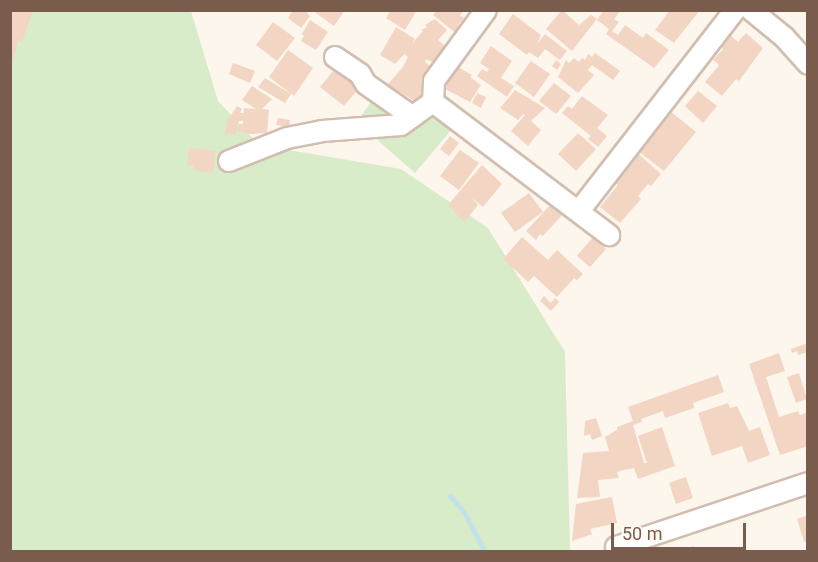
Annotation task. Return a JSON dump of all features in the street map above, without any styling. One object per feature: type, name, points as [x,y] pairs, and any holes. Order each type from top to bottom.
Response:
[{"type":"street","points":[[434,102],[434,81],[486,10]]},
{"type":"street","points":[[579,211],[735,10]]},
{"type":"street","points":[[751,10],[784,37],[807,64]]},
{"type":"street","points":[[335,57],[360,74],[366,84],[413,117]]},
{"type":"street","points":[[229,160],[287,138],[322,131],[401,125],[434,102]]},
{"type":"street","points":[[434,102],[609,236]]},
{"type":"street","points":[[616,547],[807,483]]},
{"type":"green space","points":[[21,11],[191,11],[218,101],[259,145],[401,169],[488,228],[565,352],[570,551],[11,552],[10,34]]},
{"type":"green space","points":[[385,82],[452,129],[415,173],[357,122]]},
{"type":"building","points":[[10,10],[33,10],[22,42],[10,38]]},
{"type":"building","points":[[293,10],[309,10],[307,13],[310,16],[301,28],[288,18]]},
{"type":"building","points":[[317,10],[345,10],[334,26],[316,13]]},
{"type":"building","points":[[391,10],[417,10],[405,30],[386,18]]},
{"type":"building","points":[[437,10],[464,10],[460,15],[464,18],[458,25],[462,28],[457,34],[433,15]]},
{"type":"building","points":[[562,10],[579,25],[591,15],[597,19],[572,51],[546,29]]},
{"type":"building","points":[[604,10],[621,10],[614,19],[619,22],[612,31],[618,35],[625,25],[643,38],[646,33],[669,50],[654,68],[606,34],[609,29],[597,20]]},
{"type":"building","points":[[670,10],[700,10],[674,43],[655,30]]},
{"type":"building","points":[[513,14],[541,35],[537,44],[545,34],[567,51],[560,60],[545,49],[538,58],[529,52],[527,55],[499,34]]},
{"type":"building","points":[[435,19],[447,30],[438,40],[448,48],[438,60],[436,58],[432,62],[426,59],[425,62],[433,68],[423,82],[431,88],[419,104],[388,84],[403,67],[408,57],[404,54],[395,64],[380,55],[396,27],[415,39],[411,45],[423,31],[421,30],[427,27],[425,25]]},
{"type":"building","points":[[310,20],[328,32],[316,50],[301,41],[304,36],[302,34]]},
{"type":"building","points":[[273,22],[295,38],[277,61],[256,45]]},
{"type":"building","points":[[727,32],[738,42],[746,33],[763,48],[739,81],[736,79],[722,96],[705,82],[719,65],[713,60],[723,49],[717,44]]},
{"type":"building","points":[[10,39],[18,41],[11,69],[10,69]]},
{"type":"building","points":[[491,46],[512,61],[501,78],[514,86],[507,97],[477,76],[482,69],[487,72],[489,69],[480,63]]},
{"type":"building","points":[[288,50],[313,68],[294,96],[269,77]]},
{"type":"building","points":[[595,53],[620,71],[613,80],[592,65],[588,70],[594,75],[578,93],[558,77],[566,60],[569,63],[574,58],[579,62],[582,58],[585,60],[588,54],[592,57]]},
{"type":"building","points":[[556,60],[561,64],[557,70],[552,66]]},
{"type":"building","points":[[531,61],[550,74],[534,97],[515,83]]},
{"type":"building","points":[[233,63],[255,71],[250,83],[229,74]]},
{"type":"building","points":[[458,67],[472,75],[470,77],[481,85],[470,102],[445,89]]},
{"type":"building","points":[[335,69],[359,88],[344,106],[320,87]]},
{"type":"building","points":[[265,78],[291,94],[285,103],[258,87]]},
{"type":"building","points":[[554,83],[571,96],[556,114],[539,101]]},
{"type":"building","points":[[252,86],[272,99],[262,109],[269,110],[267,133],[250,134],[238,131],[239,124],[243,124],[243,121],[239,121],[236,135],[225,133],[227,121],[237,106],[242,109],[240,113],[244,113],[244,108],[256,109],[242,100]]},
{"type":"building","points":[[515,90],[545,108],[531,121],[541,130],[528,146],[511,131],[525,115],[523,114],[518,120],[500,108]]},
{"type":"building","points":[[698,91],[717,106],[703,123],[685,106]]},
{"type":"building","points":[[477,93],[486,97],[481,108],[472,103]]},
{"type":"building","points":[[582,96],[608,115],[597,128],[607,136],[598,147],[588,139],[591,136],[562,113],[568,106],[572,109]]},
{"type":"building","points":[[666,111],[670,111],[696,132],[664,171],[638,151],[642,147],[638,144]]},
{"type":"building","points":[[278,118],[290,120],[289,127],[276,125]]},
{"type":"building","points":[[578,133],[596,149],[576,171],[558,154]]},
{"type":"building","points":[[450,136],[459,143],[449,156],[440,149]]},
{"type":"building","points":[[189,148],[216,151],[213,173],[193,170],[194,165],[187,165]]},
{"type":"building","points":[[460,150],[479,163],[459,190],[440,176]]},
{"type":"building","points":[[635,151],[661,174],[651,186],[648,184],[638,196],[641,199],[620,223],[600,207],[618,185],[612,180]]},
{"type":"building","points":[[482,165],[502,184],[483,207],[472,198],[478,205],[464,222],[448,205]]},
{"type":"building","points":[[529,193],[543,212],[515,232],[501,213]]},
{"type":"building","points":[[552,203],[563,214],[543,236],[540,234],[536,240],[526,231]]},
{"type":"building","points":[[522,237],[548,260],[557,250],[583,274],[577,280],[574,278],[557,297],[534,276],[528,282],[503,259]]},
{"type":"building","points":[[593,237],[606,249],[590,267],[577,256]]},
{"type":"building","points":[[544,296],[551,303],[555,298],[559,302],[551,311],[540,301]]},
{"type":"building","points":[[808,343],[808,352],[798,355],[797,351],[792,353],[791,349]]},
{"type":"building","points":[[779,353],[785,371],[766,377],[779,417],[798,411],[800,415],[808,412],[808,446],[780,455],[749,364]]},
{"type":"building","points":[[799,373],[807,399],[796,403],[787,377]]},
{"type":"building","points":[[718,375],[724,392],[693,403],[694,408],[665,418],[663,411],[641,419],[642,422],[633,425],[644,463],[647,463],[638,436],[662,427],[675,466],[638,479],[634,468],[617,472],[619,478],[598,480],[600,497],[577,498],[583,453],[609,451],[605,437],[617,430],[617,427],[633,421],[628,407]]},
{"type":"building","points":[[728,403],[730,408],[737,406],[749,431],[760,427],[770,455],[748,463],[742,446],[712,456],[698,413]]},
{"type":"building","points":[[596,418],[602,436],[592,440],[590,434],[584,436],[585,421]]},
{"type":"building","points":[[686,477],[693,498],[676,504],[669,483]]},
{"type":"building","points":[[612,497],[617,523],[590,529],[592,534],[572,541],[576,504]]},
{"type":"building","points":[[808,515],[808,541],[804,542],[797,519]]},
{"type":"building","points":[[694,546],[695,552],[678,552],[678,551]]},
{"type":"waterway","points":[[450,496],[464,512],[485,552]]}]
